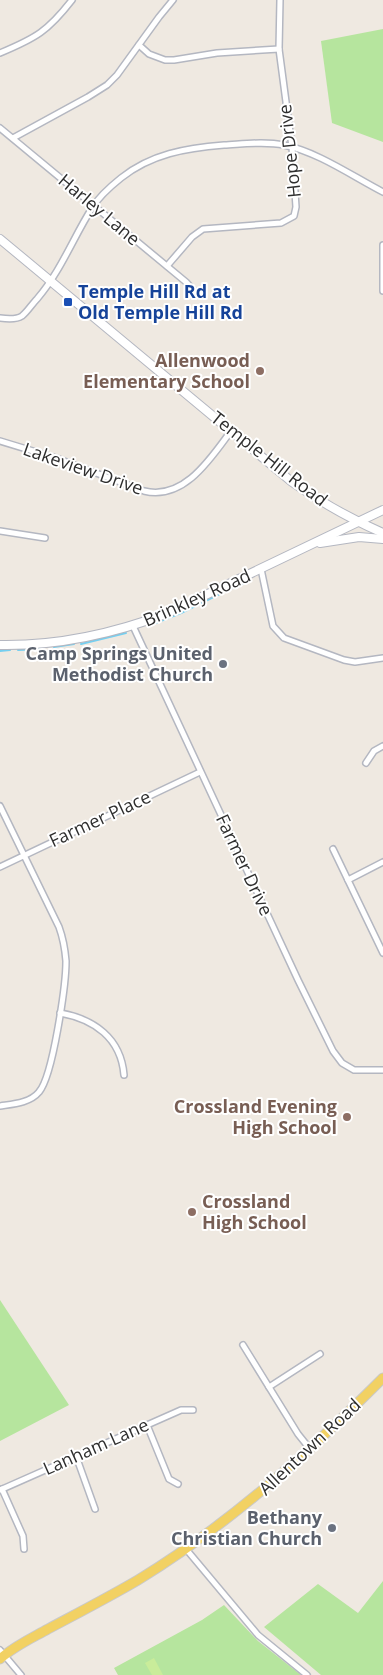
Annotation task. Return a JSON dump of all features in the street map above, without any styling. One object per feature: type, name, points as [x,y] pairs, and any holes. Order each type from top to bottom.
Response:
[{"type":"main road","name":"Temple Hill Road","points":[[0,239],[298,486],[330,507],[383,533]]},
{"type":"main road","name":"Brinkley Road","points":[[0,645],[75,640],[133,626],[168,613],[383,510]]},
{"type":"main road","points":[[311,545],[359,537],[383,540]]},
{"type":"main road","name":"Allentown Road","points":[[1,1655],[138,1580],[186,1549],[251,1501],[310,1449],[383,1378]]},
{"type":"street","points":[[0,53],[32,39],[47,29],[72,0]]},
{"type":"street","points":[[13,138],[107,85],[117,75],[173,0]]},
{"type":"street","name":"Hope Drive","points":[[167,266],[192,237],[203,230],[281,223],[294,216],[296,207],[292,147],[279,49],[280,0]]},
{"type":"street","points":[[139,45],[149,54],[164,60],[217,53],[279,49]]},
{"type":"street","name":"Harley Lane","points":[[0,128],[167,266],[196,293]]},
{"type":"street","points":[[0,318],[22,316],[61,267],[93,206],[121,178],[153,158],[171,152],[198,147],[278,144],[316,156],[383,192]]},
{"type":"street","points":[[383,245],[383,291]]},
{"type":"street","name":"Lakeview Drive","points":[[0,441],[56,458],[144,491],[159,492],[175,489],[199,472],[231,431]]},
{"type":"street","points":[[0,531],[45,538]]},
{"type":"street","points":[[261,569],[273,626],[284,638],[344,660],[355,662],[383,658]]},
{"type":"street","name":"Farmer Drive","points":[[133,626],[200,772],[333,1051],[342,1063],[354,1070],[383,1070]]},
{"type":"street","points":[[366,763],[374,751],[383,746]]},
{"type":"street","name":"Farmer Place","points":[[0,867],[200,772]]},
{"type":"street","points":[[0,806],[55,919],[64,942],[65,974],[49,1070],[42,1088],[28,1100],[0,1106]]},
{"type":"street","points":[[332,849],[383,953]]},
{"type":"street","points":[[348,880],[383,862]]},
{"type":"street","points":[[60,1013],[89,1022],[105,1034],[121,1056],[124,1075]]},
{"type":"street","points":[[243,1345],[298,1434],[310,1449]]},
{"type":"street","points":[[269,1387],[320,1354]]},
{"type":"street","name":"Lanham Lane","points":[[1,1490],[181,1410],[193,1410]]},
{"type":"street","points":[[147,1425],[169,1479],[178,1484]]},
{"type":"street","points":[[76,1456],[96,1509]]},
{"type":"street","points":[[1,1490],[23,1536],[24,1549]]},
{"type":"street","points":[[186,1549],[258,1635],[306,1675]]},
{"type":"street","points":[[1,1655],[20,1675]]},
{"type":"green space","points":[[383,29],[383,142],[332,123],[321,41]]},
{"type":"green space","points":[[0,1300],[69,1405],[0,1441]]},
{"type":"green space","points":[[383,1581],[383,1675],[321,1675],[264,1627],[318,1584],[358,1613]]},
{"type":"green space","points":[[224,1605],[258,1641],[301,1675],[118,1675],[114,1668],[202,1620]]},
{"type":"green space","points":[[154,1658],[163,1675],[152,1675],[145,1663]]},
{"type":"waterway","points":[[148,626],[181,613],[238,585],[247,583]]},
{"type":"waterway","points":[[81,644],[126,633]]},
{"type":"waterway","points":[[54,647],[74,644]]},
{"type":"waterway","points":[[18,650],[40,649]]},
{"type":"waterway","points":[[0,651],[10,650]]},
{"type":"place","name":"Temple Hill Rd at Old Temple Hill Rd","points":[[68,302]]},
{"type":"place","name":"Allenwood Elementary School","points":[[260,371]]},
{"type":"place","name":"Camp Springs United Methodist Church","points":[[223,664]]},
{"type":"place","name":"Crossland Evening High School","points":[[347,1117]]},
{"type":"place","name":"Crossland High School","points":[[192,1212]]},
{"type":"place","name":"Bethany Christian Church","points":[[332,1528]]}]
